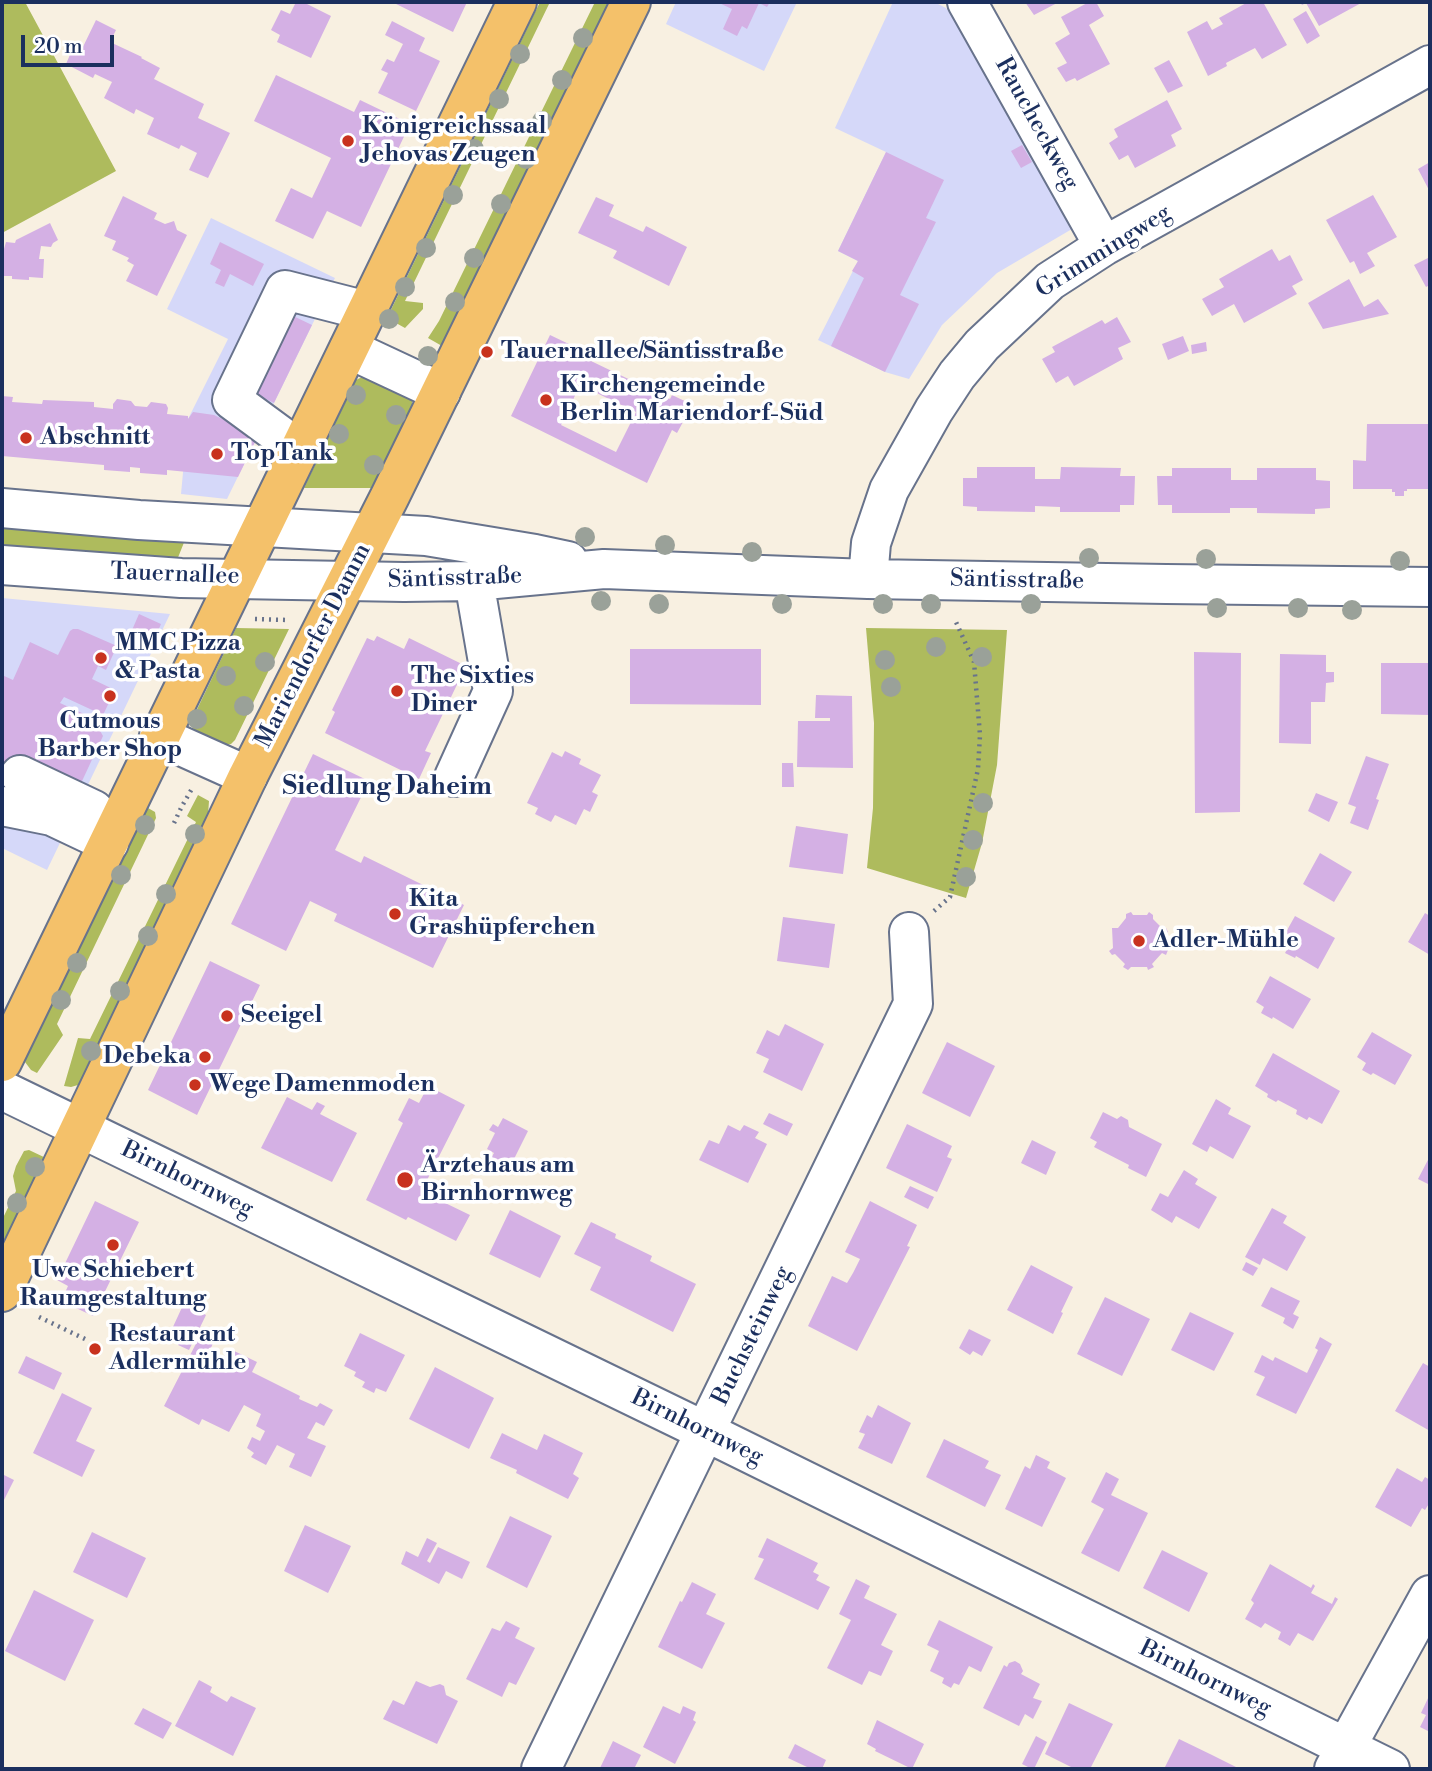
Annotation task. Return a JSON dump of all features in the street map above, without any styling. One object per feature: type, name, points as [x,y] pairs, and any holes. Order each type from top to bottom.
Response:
[{"type":"main road","points":[[2,1062],[517,2]]},
{"type":"main road","name":"Mariendorfer Damm","points":[[2,1292],[248,776],[372,533],[631,2]]},
{"type":"street","name":"Raucheckweg","points":[[967,2],[1104,246]]},
{"type":"street","name":"Grimmingweg","points":[[867,579],[871,542],[889,490],[934,410],[957,375],[982,345],[1050,281],[1104,246],[1430,65]]},
{"type":"street","points":[[300,450],[232,400],[279,302],[285,290],[367,311]]},
{"type":"street","points":[[349,349],[441,392]]},
{"type":"street","points":[[2,509],[262,527]]},
{"type":"street","name":"Säntisstraße","points":[[262,527],[439,538],[604,569]]},
{"type":"street","name":"Tauernallee","points":[[2,565],[181,578],[348,581]]},
{"type":"street","name":"Säntisstraße","points":[[348,581],[474,581],[604,569],[867,579],[1430,587]]},
{"type":"street","points":[[454,777],[493,691],[474,581]]},
{"type":"street","points":[[159,736],[248,776]]},
{"type":"street","points":[[11,791],[114,832]]},
{"type":"street","name":"Buchsteinweg","points":[[541,1769],[913,1004],[909,932]]},
{"type":"street","name":"Birnhornweg","points":[[2,1090],[706,1432],[1340,1759],[1390,1769]]},
{"type":"street","points":[[1340,1759],[1430,1595]]},
{"type":"path","points":[[253,619],[293,620]]},
{"type":"path","points":[[909,932],[950,897],[978,769],[980,735],[974,662],[956,622]]},
{"type":"path","points":[[174,823],[196,783]]},
{"type":"path","points":[[39,1317],[85,1339]]},
{"type":"shaded area","points":[[676,2],[797,2],[764,71],[666,24]]},
{"type":"shaded area","points":[[893,2],[934,2],[946,8],[956,20],[1072,229],[997,273],[942,325],[909,379],[885,372],[818,340],[858,261],[838,251],[886,152],[835,128]]},
{"type":"shaded area","points":[[211,218],[335,278],[227,499],[181,494],[188,419],[228,339],[167,309]]},
{"type":"shaded area","points":[[2,598],[170,614],[47,870],[2,848]]},
{"type":"green space","points":[[2,2],[25,2],[116,171],[2,233]]},
{"type":"green space","points":[[540,2],[550,2],[405,301],[423,303],[423,309],[405,328],[387,318]]},
{"type":"green space","points":[[595,2],[609,2],[442,346],[428,338],[439,321]]},
{"type":"green space","points":[[364,376],[412,401],[412,409],[373,488],[304,488],[356,380]]},
{"type":"green space","points":[[2,525],[185,540],[175,565],[2,552]]},
{"type":"green space","points":[[236,628],[289,629],[235,740],[226,745],[195,731],[190,724]]},
{"type":"green space","points":[[866,628],[1007,630],[997,765],[982,843],[966,898],[867,868],[873,808],[874,723]]},
{"type":"green space","points":[[198,795],[209,801],[208,815],[189,868],[84,1079],[78,1085],[64,1086],[78,1038],[90,1039],[196,822],[187,816]]},
{"type":"green space","points":[[148,808],[155,812],[156,818],[57,1024],[63,1035],[37,1073],[25,1062],[28,1053]]},
{"type":"green space","points":[[29,1150],[48,1159],[2,1253],[2,1220],[16,1191],[13,1176],[24,1151]]},
{"type":"building","points":[[296,2],[303,2],[331,16],[311,58],[277,42],[280,35],[271,30],[281,10],[290,14]]},
{"type":"building","points":[[392,2],[467,2],[453,32]]},
{"type":"building","points":[[717,2],[770,2],[767,7],[759,3],[747,29],[742,26],[737,36],[723,29],[732,9]]},
{"type":"building","points":[[1025,2],[1059,2],[1034,15]]},
{"type":"building","points":[[1089,2],[1096,2],[1104,16],[1089,25],[1110,64],[1077,81],[1075,78],[1066,82],[1057,68],[1067,63],[1055,43],[1070,34],[1061,17]]},
{"type":"building","points":[[1248,2],[1263,2],[1287,45],[1262,59],[1255,48],[1208,76],[1187,32],[1207,21],[1212,30],[1223,24],[1219,18]]},
{"type":"building","points":[[1300,2],[1363,2],[1319,26],[1306,3],[1302,5]]},
{"type":"building","points":[[1306,11],[1320,36],[1307,44],[1293,19]]},
{"type":"building","points":[[96,20],[116,30],[110,42],[160,68],[154,79],[204,104],[198,118],[230,133],[208,178],[189,170],[197,153],[181,145],[179,149],[147,134],[154,118],[136,109],[134,114],[104,98],[112,82],[95,74],[93,78],[66,64],[72,50],[80,53]]},
{"type":"building","points":[[392,21],[425,38],[419,51],[440,61],[416,111],[378,93],[388,73],[381,70],[387,59],[394,62],[403,44],[385,35]]},
{"type":"building","points":[[1169,60],[1183,86],[1168,93],[1154,68]]},
{"type":"building","name":"Königreichssaal Jehovas Zeugen","points":[[276,75],[354,112],[360,100],[410,124],[361,227],[327,211],[313,239],[275,221],[291,188],[312,198],[331,158],[254,121]]},
{"type":"building","points":[[1167,100],[1182,129],[1171,135],[1176,146],[1135,168],[1128,155],[1119,160],[1109,143],[1118,137],[1114,129]]},
{"type":"building","points":[[1022,145],[1032,162],[1021,168],[1011,151]]},
{"type":"building","points":[[886,152],[944,180],[926,218],[936,222],[900,295],[919,304],[885,372],[831,346],[864,278],[852,271],[858,261],[838,251]]},
{"type":"building","points":[[1430,162],[1430,192],[1418,169]]},
{"type":"building","points":[[1373,195],[1397,237],[1367,253],[1375,266],[1360,274],[1354,261],[1350,263],[1326,220]]},
{"type":"building","points":[[123,196],[157,213],[154,219],[165,224],[174,221],[177,230],[187,235],[157,296],[126,281],[134,265],[127,261],[129,258],[112,250],[116,241],[104,236]]},
{"type":"building","points":[[596,197],[614,205],[609,216],[643,232],[646,226],[687,247],[669,286],[613,258],[617,251],[578,233]]},
{"type":"building","points":[[50,223],[58,240],[51,247],[41,246],[39,259],[44,259],[43,278],[29,277],[29,280],[2,276],[2,248],[4,249],[6,242],[15,243],[16,240]]},
{"type":"building","points":[[220,242],[264,264],[253,286],[230,274],[224,287],[215,283],[221,270],[210,264]]},
{"type":"building","points":[[1272,249],[1279,261],[1290,255],[1303,280],[1292,286],[1297,294],[1244,323],[1234,304],[1212,316],[1202,299],[1224,287],[1219,279]]},
{"type":"building","points":[[1430,257],[1430,285],[1426,287],[1414,265]]},
{"type":"building","points":[[1349,279],[1364,307],[1378,299],[1389,314],[1323,329],[1308,303]]},
{"type":"building","points":[[262,301],[312,325],[274,403],[224,378]]},
{"type":"building","points":[[1117,317],[1131,342],[1118,348],[1123,359],[1074,386],[1068,376],[1056,383],[1042,359],[1055,352],[1052,347],[1102,320],[1105,324]]},
{"type":"building","points":[[550,335],[594,356],[591,361],[670,399],[672,395],[691,404],[686,420],[677,433],[672,430],[647,483],[511,416]],"holes":[[[580,385],[636,412],[616,452],[561,425]]]},
{"type":"building","points":[[1183,336],[1189,351],[1168,360],[1162,344]]},
{"type":"building","points":[[1206,342],[1207,351],[1192,354],[1191,345]]},
{"type":"building","points":[[2,396],[13,397],[12,402],[94,402],[94,407],[113,409],[117,399],[131,401],[135,406],[147,407],[151,402],[166,404],[167,414],[188,416],[188,419],[193,412],[214,415],[258,436],[238,477],[167,470],[167,475],[140,473],[140,468],[130,467],[130,472],[104,470],[104,465],[2,456]]},
{"type":"building","points":[[1367,424],[1430,424],[1430,489],[1407,489],[1404,496],[1395,496],[1392,489],[1353,489],[1353,460],[1366,461]]},
{"type":"building","points":[[977,467],[1035,467],[1035,479],[1060,479],[1061,467],[1121,468],[1120,476],[1135,476],[1134,505],[1120,505],[1120,512],[1060,512],[1060,507],[1035,506],[1035,512],[977,511],[977,507],[963,506],[963,478],[977,478]]},
{"type":"building","points":[[1172,468],[1231,468],[1231,480],[1257,480],[1257,468],[1316,468],[1316,480],[1330,481],[1330,508],[1315,509],[1315,514],[1257,513],[1257,508],[1230,508],[1230,513],[1172,513],[1172,505],[1158,505],[1157,476],[1172,476]]},
{"type":"building","points":[[139,614],[161,624],[151,647],[129,637]]},
{"type":"building","points":[[73,629],[117,646],[106,670],[98,666],[92,679],[115,690],[103,715],[64,697],[60,703],[82,713],[86,717],[83,722],[99,729],[103,736],[76,794],[12,793],[2,788],[2,675],[13,680],[30,642],[58,655]]},
{"type":"building","name":"The Sixties Diner","points":[[377,636],[404,649],[409,638],[466,666],[425,751],[431,753],[419,779],[325,733],[335,712],[332,710],[367,638],[374,641]]},
{"type":"building","points":[[630,649],[761,649],[761,705],[630,704]]},
{"type":"building","points":[[1194,652],[1241,653],[1240,812],[1195,813]]},
{"type":"building","points":[[1280,654],[1326,655],[1326,672],[1334,672],[1334,682],[1326,683],[1325,702],[1311,702],[1311,744],[1279,743]]},
{"type":"building","points":[[1381,663],[1430,663],[1430,715],[1381,714]]},
{"type":"building","points":[[816,695],[852,696],[853,768],[797,767],[798,721],[830,721],[830,718],[815,718]]},
{"type":"building","points":[[565,751],[581,759],[579,764],[601,775],[592,792],[598,795],[590,812],[584,809],[576,825],[555,815],[551,822],[535,814],[538,808],[527,803],[552,752],[562,757]]},
{"type":"building","points":[[313,754],[369,781],[335,850],[361,863],[364,856],[464,905],[433,968],[334,921],[337,914],[310,901],[286,951],[231,924]]},
{"type":"building","points":[[1366,756],[1389,764],[1368,830],[1350,823],[1356,807],[1348,804]]},
{"type":"building","points":[[782,763],[793,763],[794,787],[782,787]]},
{"type":"building","points":[[1316,793],[1338,802],[1329,822],[1308,811]]},
{"type":"building","points":[[796,826],[848,834],[843,874],[789,867]]},
{"type":"building","points":[[1320,853],[1352,872],[1334,902],[1303,884]]},
{"type":"building","name":"Adler-Mühle","points":[[1131,912],[1133,915],[1147,915],[1149,912],[1168,932],[1165,934],[1165,947],[1168,950],[1166,955],[1162,953],[1152,964],[1154,967],[1148,970],[1147,967],[1131,967],[1128,970],[1115,954],[1112,955],[1109,951],[1113,948],[1112,928],[1118,928],[1126,914]]},
{"type":"building","points":[[1425,913],[1430,916],[1430,955],[1408,942]]},
{"type":"building","points":[[1295,916],[1335,938],[1318,969],[1285,953],[1289,946],[1281,941]]},
{"type":"building","points":[[783,917],[835,924],[829,968],[777,961]]},
{"type":"building","points":[[210,961],[260,985],[197,1115],[148,1090]]},
{"type":"building","points":[[1270,976],[1311,999],[1293,1029],[1261,1013],[1264,1007],[1256,1002]]},
{"type":"building","points":[[785,1024],[824,1044],[802,1091],[763,1072],[769,1059],[756,1053],[767,1030],[779,1036]]},
{"type":"building","points":[[1372,1032],[1412,1055],[1395,1085],[1362,1070],[1366,1063],[1357,1057]]},
{"type":"building","points":[[947,1042],[995,1066],[970,1117],[922,1093]]},
{"type":"building","points":[[1273,1053],[1340,1091],[1322,1124],[1296,1114],[1297,1110],[1267,1097],[1268,1094],[1255,1086]]},
{"type":"building","points":[[428,1086],[465,1105],[423,1188],[441,1197],[439,1200],[470,1215],[456,1241],[366,1200],[403,1123],[398,1120],[409,1098],[419,1103]]},
{"type":"building","points":[[287,1097],[312,1110],[317,1102],[325,1106],[320,1114],[357,1133],[332,1182],[261,1148]]},
{"type":"building","points":[[1216,1099],[1231,1108],[1228,1114],[1251,1126],[1233,1159],[1210,1146],[1207,1152],[1192,1144]]},
{"type":"building","points":[[1103,1112],[1117,1119],[1121,1116],[1128,1120],[1129,1127],[1162,1144],[1146,1177],[1094,1147],[1097,1142],[1090,1138]]},
{"type":"building","points":[[769,1113],[793,1124],[787,1136],[763,1124]]},
{"type":"building","points":[[503,1118],[528,1131],[512,1163],[507,1160],[502,1170],[488,1163],[494,1153],[487,1149],[495,1133],[489,1130],[493,1124],[498,1127]]},
{"type":"building","points":[[907,1124],[952,1146],[947,1157],[952,1159],[937,1192],[886,1168]]},
{"type":"building","points":[[728,1125],[740,1131],[744,1125],[759,1132],[755,1138],[767,1144],[748,1183],[699,1160],[709,1140],[719,1144]]},
{"type":"building","points":[[1032,1140],[1056,1152],[1046,1175],[1021,1163]]},
{"type":"building","points":[[1430,1156],[1430,1185],[1418,1179]]},
{"type":"building","points":[[1184,1170],[1198,1179],[1195,1184],[1217,1197],[1199,1229],[1176,1216],[1172,1223],[1151,1210],[1160,1193],[1168,1197]]},
{"type":"building","points":[[910,1186],[934,1197],[928,1209],[904,1197]]},
{"type":"building","points":[[95,1201],[139,1222],[93,1316],[61,1301],[68,1286],[57,1280]]},
{"type":"building","points":[[870,1201],[917,1225],[907,1246],[910,1247],[857,1351],[808,1326],[832,1276],[847,1283],[860,1259],[845,1252]]},
{"type":"building","points":[[1272,1208],[1287,1216],[1283,1223],[1306,1237],[1287,1271],[1263,1258],[1260,1265],[1245,1257]]},
{"type":"building","points":[[510,1210],[561,1236],[540,1278],[489,1254]]},
{"type":"building","points":[[591,1222],[616,1234],[615,1238],[652,1256],[650,1261],[696,1284],[673,1332],[590,1290],[601,1267],[574,1254]]},
{"type":"building","points":[[1246,1262],[1258,1268],[1253,1276],[1242,1270]]},
{"type":"building","points":[[1031,1265],[1073,1287],[1053,1334],[1007,1310]]},
{"type":"building","points":[[1271,1287],[1300,1301],[1293,1314],[1299,1317],[1293,1329],[1283,1323],[1285,1318],[1261,1306]]},
{"type":"building","points":[[1105,1297],[1150,1319],[1122,1376],[1077,1354]]},
{"type":"building","points":[[184,1303],[206,1315],[189,1350],[178,1345],[183,1335],[172,1329]]},
{"type":"building","points":[[1190,1312],[1234,1333],[1214,1371],[1171,1350]]},
{"type":"building","points":[[204,1328],[217,1335],[208,1354],[212,1357],[210,1361],[215,1364],[213,1368],[221,1372],[228,1348],[257,1362],[252,1372],[300,1396],[299,1399],[317,1407],[320,1403],[333,1410],[324,1426],[316,1422],[307,1438],[326,1446],[311,1477],[289,1467],[295,1454],[277,1445],[266,1465],[251,1457],[254,1453],[247,1448],[252,1437],[260,1441],[265,1431],[256,1426],[261,1414],[244,1405],[229,1432],[202,1419],[199,1425],[164,1406]]},
{"type":"building","points":[[969,1329],[991,1340],[982,1356],[973,1351],[970,1355],[959,1348]]},
{"type":"building","points":[[360,1333],[405,1355],[386,1392],[376,1388],[374,1393],[362,1387],[365,1382],[354,1376],[356,1372],[344,1366]]},
{"type":"building","points":[[1320,1337],[1332,1344],[1296,1414],[1256,1395],[1265,1377],[1254,1372],[1262,1355],[1273,1361],[1275,1357],[1307,1373],[1318,1350],[1315,1348]]},
{"type":"building","points":[[26,1356],[62,1373],[54,1390],[18,1373]]},
{"type":"building","points":[[1423,1363],[1430,1367],[1430,1431],[1395,1411]]},
{"type":"building","points":[[435,1367],[494,1398],[469,1449],[409,1419]]},
{"type":"building","points":[[62,1393],[92,1408],[76,1441],[95,1450],[82,1477],[33,1453]]},
{"type":"building","points":[[878,1405],[911,1423],[892,1464],[858,1448],[865,1434],[859,1432],[867,1415],[872,1418]]},
{"type":"building","points":[[502,1433],[537,1450],[544,1434],[583,1453],[573,1474],[579,1478],[568,1499],[490,1458]]},
{"type":"building","points":[[944,1439],[989,1461],[985,1468],[1001,1475],[985,1507],[926,1477]]},
{"type":"building","points":[[1036,1455],[1050,1462],[1047,1468],[1066,1478],[1042,1527],[1005,1509],[1025,1466],[1030,1469]]},
{"type":"building","points":[[1397,1468],[1422,1482],[1425,1477],[1430,1480],[1430,1502],[1425,1510],[1422,1508],[1411,1527],[1375,1507]]},
{"type":"building","points":[[1106,1472],[1119,1479],[1111,1495],[1148,1513],[1119,1572],[1081,1553],[1104,1509],[1091,1502]]},
{"type":"building","points":[[2,1474],[14,1480],[2,1504]]},
{"type":"building","points":[[510,1516],[552,1536],[527,1588],[486,1567]]},
{"type":"building","points":[[305,1525],[351,1546],[328,1593],[284,1571]]},
{"type":"building","points":[[92,1532],[146,1558],[127,1598],[73,1572]]},
{"type":"building","points":[[427,1538],[437,1543],[427,1561],[430,1563],[438,1547],[470,1562],[462,1579],[446,1571],[439,1584],[401,1564],[406,1551],[418,1557]]},
{"type":"building","points":[[767,1538],[818,1563],[813,1572],[819,1575],[816,1580],[830,1587],[818,1610],[754,1579],[764,1559],[758,1557]]},
{"type":"building","points":[[1162,1550],[1208,1573],[1189,1612],[1143,1588]]},
{"type":"building","points":[[1270,1564],[1311,1588],[1313,1584],[1315,1586],[1311,1593],[1332,1604],[1335,1597],[1338,1599],[1313,1641],[1298,1633],[1290,1646],[1278,1639],[1281,1632],[1265,1623],[1261,1628],[1245,1619],[1254,1603],[1251,1600]]},
{"type":"building","points":[[856,1579],[870,1586],[864,1598],[897,1614],[881,1645],[893,1651],[881,1676],[869,1671],[862,1685],[827,1668],[851,1620],[839,1614]]},
{"type":"building","points":[[692,1582],[716,1594],[706,1614],[725,1623],[702,1669],[658,1647]]},
{"type":"building","points":[[34,1590],[94,1620],[65,1681],[5,1651]]},
{"type":"building","points":[[939,1620],[993,1647],[981,1672],[969,1666],[959,1685],[954,1683],[951,1688],[942,1683],[944,1678],[930,1671],[939,1651],[927,1645]]},
{"type":"building","points":[[506,1621],[520,1628],[515,1638],[535,1648],[516,1685],[509,1682],[502,1697],[466,1679],[492,1628],[500,1631]]},
{"type":"building","points":[[1015,1661],[1020,1664],[1023,1671],[1021,1674],[1040,1684],[1033,1698],[1042,1701],[1033,1719],[1025,1714],[1019,1726],[983,1708],[1004,1665],[1007,1667]]},
{"type":"building","points":[[199,1680],[212,1687],[210,1692],[227,1702],[231,1696],[256,1708],[233,1756],[175,1726]]},
{"type":"building","points":[[416,1681],[430,1687],[440,1684],[444,1686],[446,1695],[458,1701],[437,1744],[383,1719],[393,1700],[404,1705]]},
{"type":"building","points":[[1430,1694],[1430,1732],[1420,1727],[1426,1715],[1421,1713]]},
{"type":"building","points":[[1069,1703],[1113,1724],[1090,1769],[1075,1769],[1045,1754]]},
{"type":"building","points":[[663,1706],[680,1714],[683,1706],[696,1712],[693,1720],[696,1722],[675,1764],[643,1747]]},
{"type":"building","points":[[143,1708],[172,1723],[163,1739],[134,1724]]},
{"type":"building","points":[[877,1720],[924,1744],[912,1769],[875,1751],[876,1749],[867,1744]]},
{"type":"building","points":[[1036,1736],[1047,1742],[1032,1769],[1022,1764]]},
{"type":"building","points":[[1179,1739],[1212,1755],[1240,1769],[1164,1769]]},
{"type":"building","points":[[613,1741],[641,1755],[634,1769],[600,1768]]},
{"type":"building","points":[[795,1744],[826,1760],[822,1769],[805,1769],[807,1767],[788,1758]]},
{"type":"place","name":"Königreichssaal Jehovas Zeugen","points":[[348,141]]},
{"type":"place","name":"Tauernallee/Säntisstraße","points":[[487,352]]},
{"type":"place","name":"Kirchengemeinde Berlin Mariendorf-Süd","points":[[546,400]]},
{"type":"place","name":"Abschnitt","points":[[26,438]]},
{"type":"place","name":"TopTank","points":[[217,454]]},
{"type":"place","name":"MMC Pizza & Pasta","points":[[101,658]]},
{"type":"place","name":"The Sixties Diner","points":[[397,691]]},
{"type":"place","name":"Cutmous Barber Shop","points":[[110,696]]},
{"type":"place","name":"Kita Grashüpferchen","points":[[395,914]]},
{"type":"place","name":"Adler-Mühle","points":[[1139,941]]},
{"type":"place","name":"Seeigel","points":[[227,1016]]},
{"type":"place","name":"Debeka","points":[[205,1057]]},
{"type":"place","name":"Wege Damenmoden","points":[[195,1085]]},
{"type":"place","name":"Ärztehaus am Birnhornweg","points":[[405,1180]]},
{"type":"place","name":"Uwe Schiebert Raumgestaltung","points":[[113,1245]]},
{"type":"place","name":"Restaurant Adlermühle","points":[[95,1349]]},
{"type":"district","name":"Siedlung Daheim","points":[[387,788]]}]
